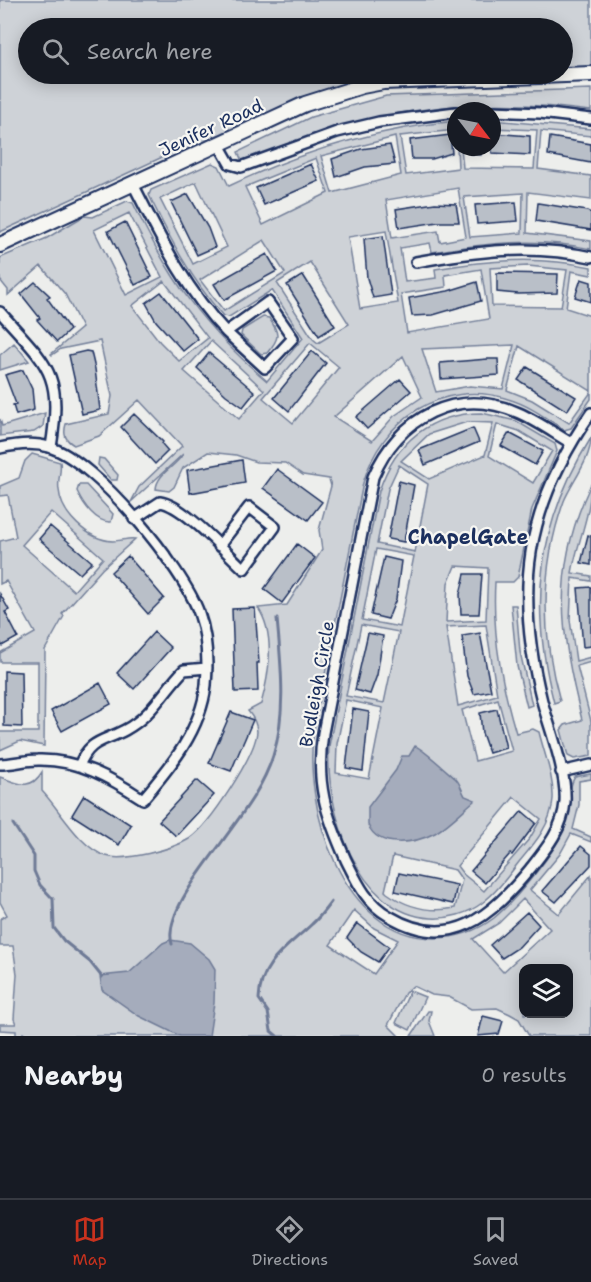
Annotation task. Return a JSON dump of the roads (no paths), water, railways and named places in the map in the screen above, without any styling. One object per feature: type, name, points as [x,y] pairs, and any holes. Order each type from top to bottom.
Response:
[{"type":"street","name":"Jenifer Road","points":[[573,75],[591,74]]},
{"type":"street","name":"Jenifer Road","points":[[0,245],[305,104],[362,86],[377,84]]},
{"type":"street","points":[[501,111],[591,119]]},
{"type":"street","points":[[218,143],[230,164],[242,167],[337,132],[379,122],[447,113]]},
{"type":"street","points":[[134,184],[173,262],[195,297],[226,332],[265,369],[293,338],[268,302],[226,332]]},
{"type":"street","points":[[416,262],[485,250],[514,249],[540,249],[591,257]]},
{"type":"street","points":[[0,312],[45,364],[50,376],[57,405],[51,447]]},
{"type":"street","name":"Budleigh Circle","points":[[571,443],[520,413],[488,404],[470,403],[447,407],[408,426],[388,447],[373,477],[320,754],[321,787],[329,822],[360,888],[383,913],[400,923],[431,931],[460,928],[485,916],[508,896],[558,830],[563,814],[564,786],[531,657],[527,593],[538,518],[551,481],[571,443],[591,413]]},
{"type":"street","points":[[0,447],[27,443],[51,447],[80,464],[134,519],[172,562],[193,598],[204,626],[207,668],[206,687],[190,735],[180,754],[143,799],[115,781],[79,766],[42,760],[0,764]]},
{"type":"street","points":[[134,519],[149,507],[160,502],[167,503],[183,511],[219,546],[244,569],[275,527],[249,507],[219,546]]},
{"type":"street","points":[[79,766],[90,747],[140,721],[165,696],[184,670],[207,668]]},
{"type":"street","points":[[561,772],[591,765]]},
{"type":"water","points":[[415,746],[456,779],[465,796],[475,800],[451,822],[427,837],[408,841],[389,841],[373,833],[368,825],[368,807],[396,770],[402,756],[409,756]]},
{"type":"water","points":[[170,940],[190,943],[209,959],[215,969],[214,1003],[209,1036],[180,1036],[139,1016],[102,990],[100,976],[129,973],[163,943]]},
{"type":"waterway","points":[[172,944],[171,932],[180,904],[198,874],[252,799],[273,756],[281,705],[277,619]]},
{"type":"waterway","points":[[13,824],[34,856],[34,871],[40,885],[53,899],[54,928],[64,941],[90,962],[102,977]]},
{"type":"waterway","points":[[277,1036],[271,1031],[268,1012],[259,999],[264,975],[277,956],[315,922],[331,902]]},
{"type":"district","name":"ChapelGate","points":[[468,537]]}]
